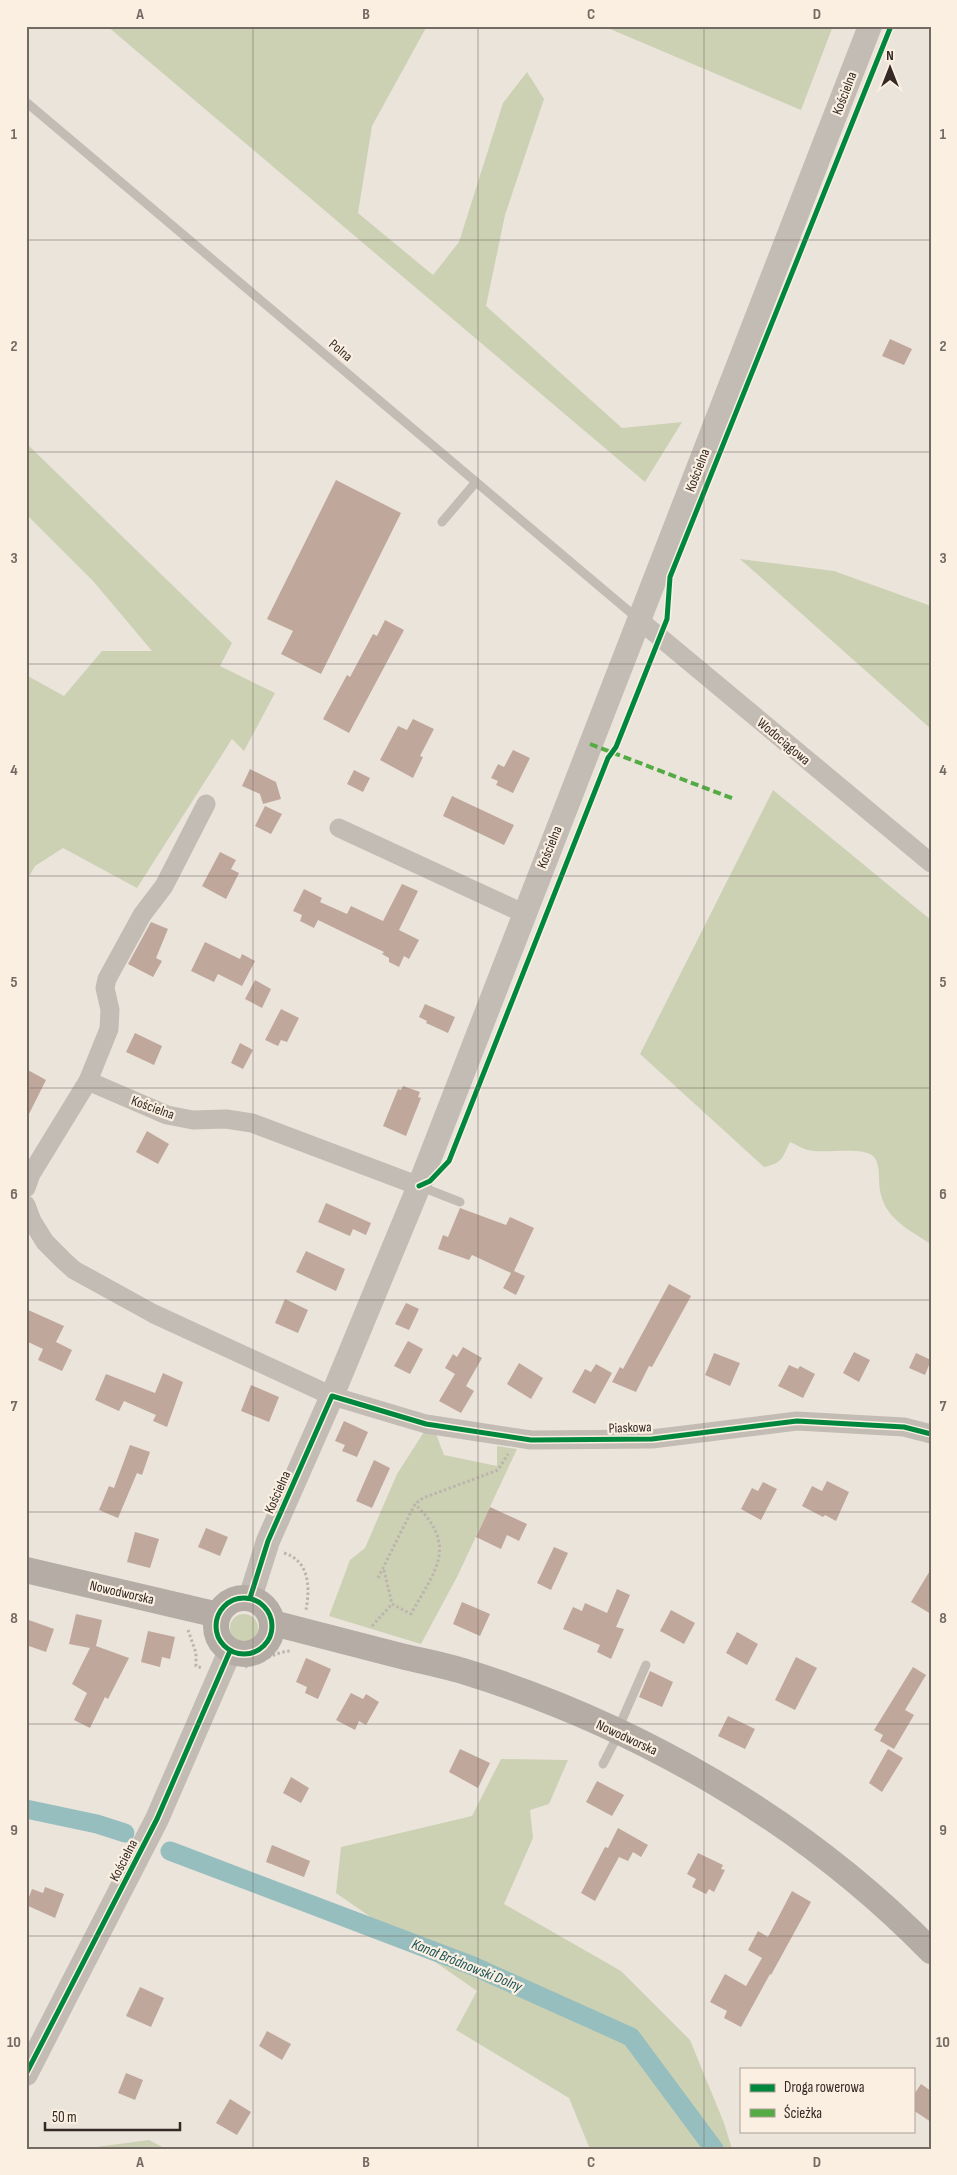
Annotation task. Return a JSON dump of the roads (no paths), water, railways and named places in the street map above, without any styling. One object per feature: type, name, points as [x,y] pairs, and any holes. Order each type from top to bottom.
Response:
[{"type":"main road","name":"Nowodworska","points":[[26,1570],[218,1615]]},
{"type":"main road","points":[[240,1598],[250,1598],[265,1607],[269,1612],[273,1623],[272,1635],[266,1645],[256,1653],[241,1655],[222,1646],[217,1636],[215,1624],[218,1615],[230,1602],[240,1598]]},
{"type":"main road","name":"Nowodworska","points":[[273,1623],[463,1671],[570,1710],[676,1760],[765,1814],[861,1887],[931,1951]]},
{"type":"street","name":"Kościelna","points":[[250,1598],[268,1541],[332,1396],[419,1186],[523,913],[870,26]]},
{"type":"street","name":"Wodociągowa","points":[[638,620],[931,863]]},
{"type":"street","points":[[26,1188],[31,1174],[88,1081],[109,1029],[110,1010],[105,988],[107,978],[142,915],[164,886],[206,804]]},
{"type":"street","points":[[339,828],[523,913]]},
{"type":"street","name":"Kościelna","points":[[88,1081],[166,1115],[193,1120],[226,1119],[252,1123],[419,1186]]},
{"type":"street","points":[[26,1206],[32,1221],[45,1242],[74,1270],[154,1314],[332,1396]]},
{"type":"street","name":"Piaskowa","points":[[332,1396],[426,1424],[531,1440],[652,1439],[796,1421],[904,1428],[931,1434]]},
{"type":"street","name":"Kościelna","points":[[26,2074],[157,1819],[230,1651]]},
{"type":"lane","name":"Polna","points":[[26,102],[638,620]]},
{"type":"lane","points":[[442,522],[476,482]]},
{"type":"lane","points":[[419,1186],[460,1202]]},
{"type":"lane","points":[[604,1764],[646,1665]]},
{"type":"waterway","name":"Kanał Bródnowski Dolny","points":[[26,1809],[97,1824],[125,1833]]},
{"type":"waterway","name":"Kanał Bródnowski Dolny","points":[[170,1851],[473,1966],[631,2037],[714,2149]]}]
